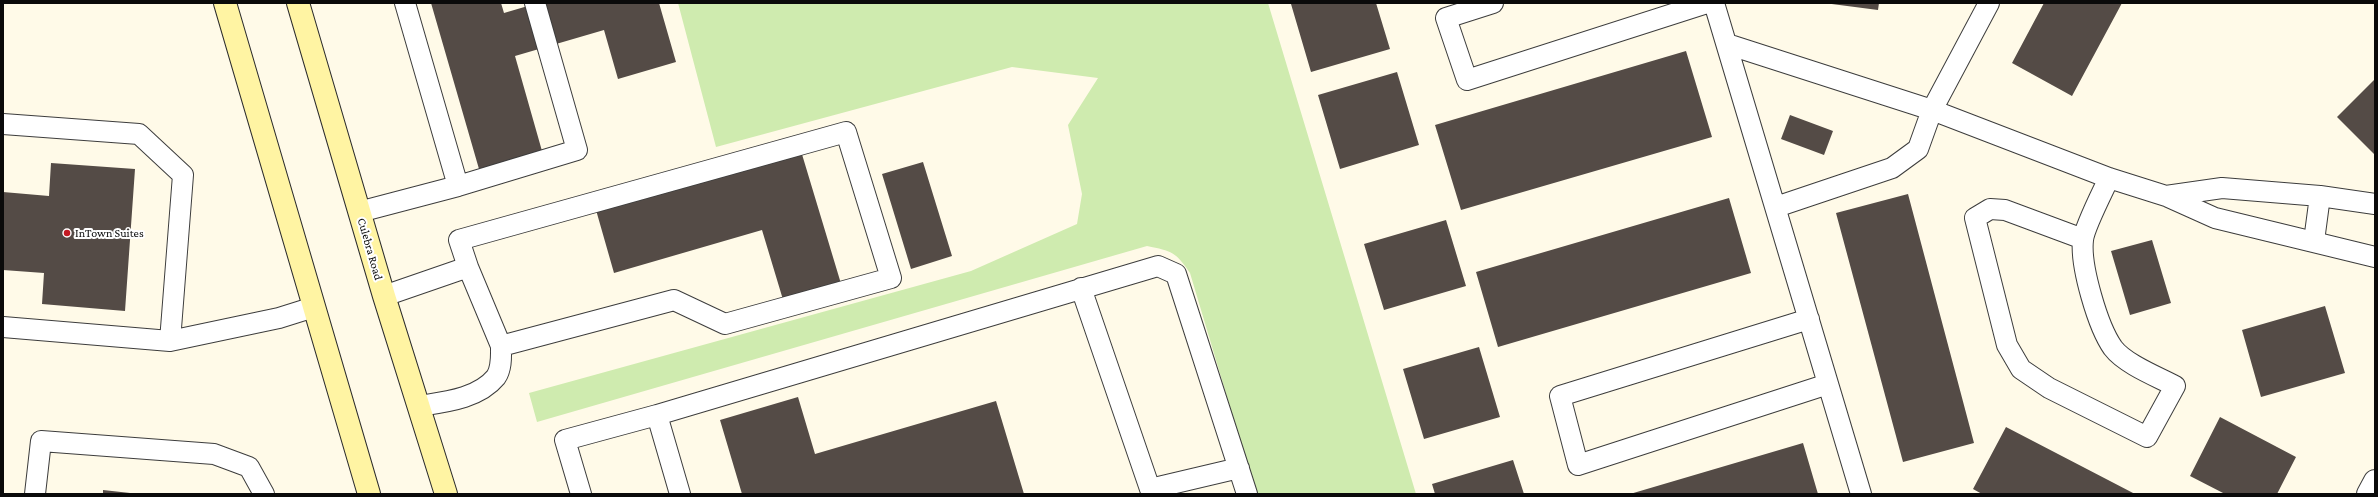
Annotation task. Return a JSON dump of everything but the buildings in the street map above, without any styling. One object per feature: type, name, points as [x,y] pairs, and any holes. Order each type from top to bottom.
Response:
[{"type":"main road","points":[[225,3],[369,494]]},
{"type":"main road","name":"Culebra Road","points":[[298,3],[384,296],[446,494]]},
{"type":"street","points":[[2368,494],[2375,481]]},
{"type":"lane","points":[[405,3],[458,186]]},
{"type":"lane","points":[[359,212],[458,186],[578,150],[535,3]]},
{"type":"lane","points":[[1493,3],[1446,18],[1467,80],[1707,3]]},
{"type":"lane","points":[[1714,3],[1861,494]]},
{"type":"lane","points":[[1776,207],[1892,168],[1918,149],[1932,110],[1990,3]]},
{"type":"lane","points":[[1727,44],[1932,110],[2109,178],[2166,196],[2215,218],[2375,257]]},
{"type":"lane","points":[[3,124],[139,134],[183,175],[170,341]]},
{"type":"lane","points":[[419,406],[453,400],[472,394],[496,376],[501,364],[501,346],[468,267],[459,240],[846,132],[891,278],[725,324],[674,300],[501,346]]},
{"type":"lane","points":[[2083,239],[2005,210],[1990,210],[1975,218],[2007,345],[2021,369],[2049,388],[2147,437],[2176,386],[2136,366],[2113,349],[2102,326],[2086,280],[2083,239],[2109,178]]},
{"type":"lane","points":[[2166,196],[2222,188],[2320,196],[2375,204]]},
{"type":"lane","points":[[2314,241],[2320,196]]},
{"type":"lane","points":[[581,494],[565,440],[657,415],[1158,266],[1176,274],[1247,494]]},
{"type":"lane","points":[[384,296],[468,267]]},
{"type":"lane","points":[[1081,288],[1150,492],[1239,468]]},
{"type":"lane","points":[[3,327],[170,341],[279,318],[314,307]]},
{"type":"lane","points":[[1809,319],[1560,396],[1578,465],[1828,384]]},
{"type":"lane","points":[[657,415],[680,494]]},
{"type":"lane","points":[[36,494],[41,441],[214,454],[249,467],[264,494]]},
{"type":"green space","points":[[678,3],[1268,3],[1416,494],[1256,494],[1190,273],[1181,261],[1173,254],[1162,249],[1147,246],[537,422],[529,393],[971,271],[1077,224],[1082,194],[1068,125],[1098,78],[1012,67],[716,147]]},
{"type":"place","name":"InTown Suites","points":[[67,233]]}]
